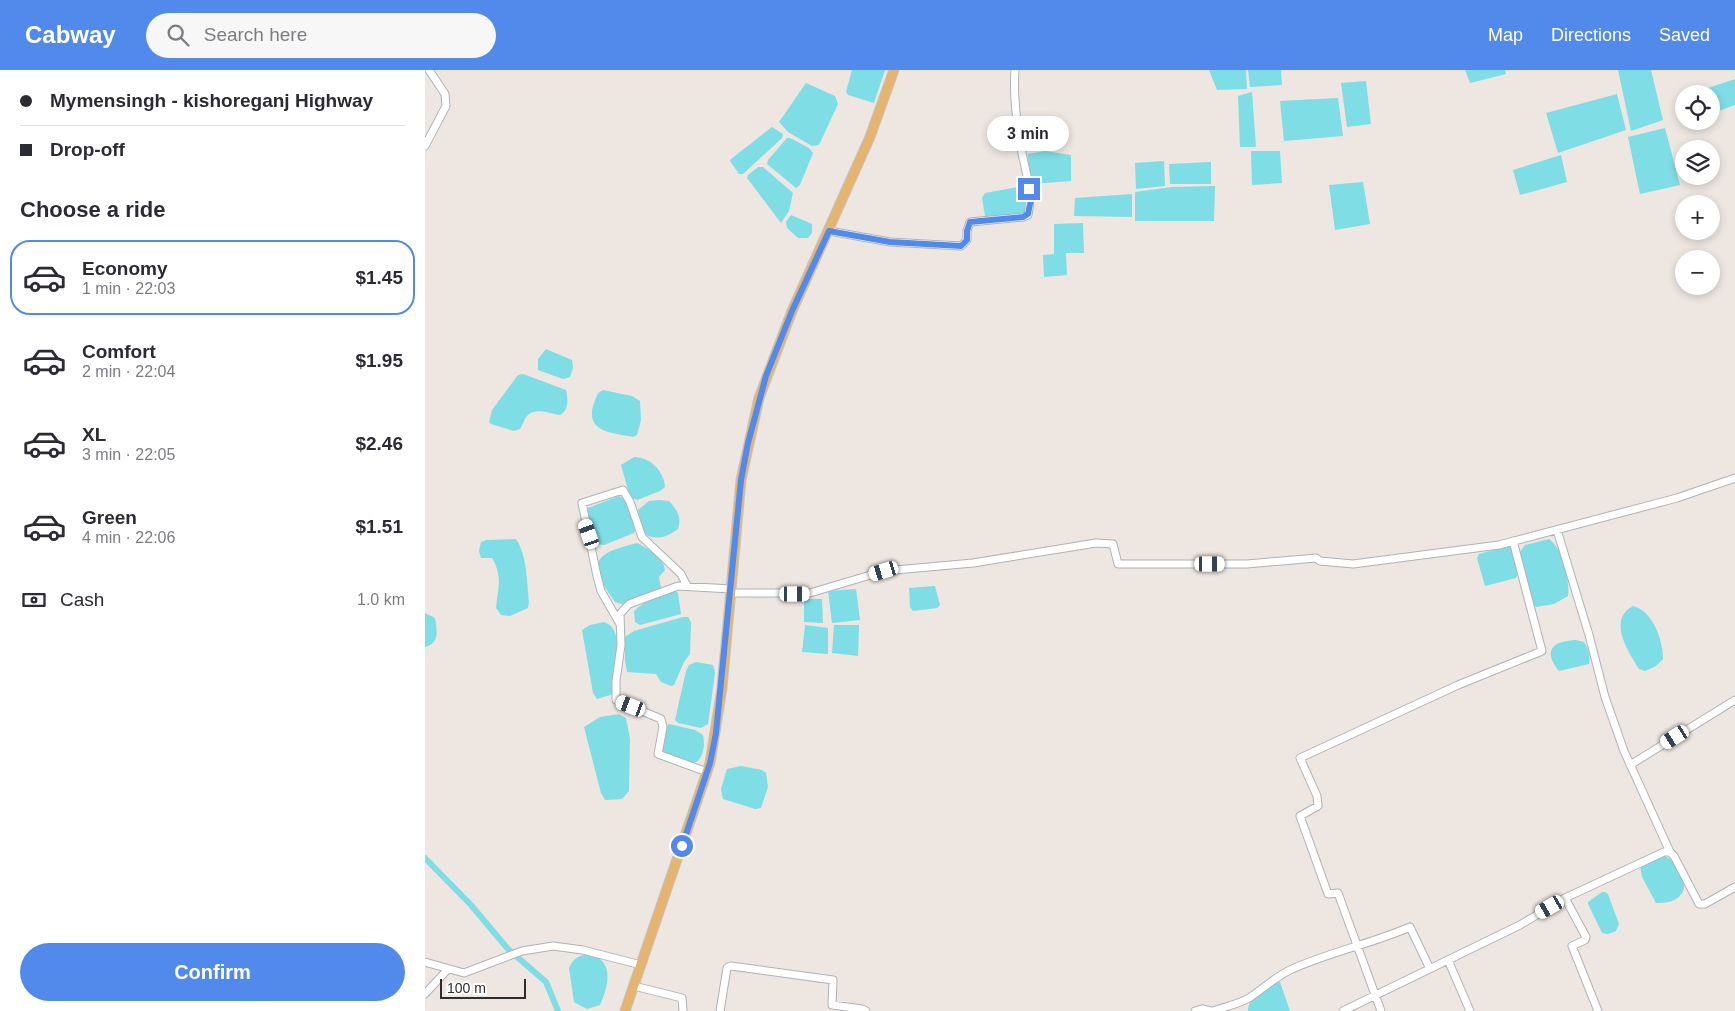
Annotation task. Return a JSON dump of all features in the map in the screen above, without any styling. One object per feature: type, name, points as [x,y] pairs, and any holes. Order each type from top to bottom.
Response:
[{"type":"main road","points":[[625,1011],[707,772],[717,724],[741,480],[756,411],[766,376],[792,311],[870,137],[894,70]]},
{"type":"street","points":[[425,146],[446,106],[445,94],[429,70]]},
{"type":"street","points":[[829,231],[890,242],[961,246],[967,240],[970,222],[1023,217],[1028,214],[1031,199],[1021,147],[1014,89],[1015,70]]},
{"type":"street","points":[[707,772],[658,754],[663,728],[661,719],[616,700],[616,681],[621,645],[620,614],[629,604],[665,590],[687,586],[731,591],[810,594],[884,571],[973,563],[1096,543],[1113,544],[1119,564],[1247,564],[1316,558],[1320,561],[1353,564],[1499,545],[1677,498],[1735,478]]},
{"type":"street","points":[[620,624],[601,591],[582,503],[623,490],[630,502],[642,537],[681,574],[687,586]]},
{"type":"street","points":[[1557,530],[1589,635],[1605,697],[1630,765],[1670,852],[1699,904],[1705,904],[1735,887]]},
{"type":"street","points":[[1381,1011],[1338,893],[1327,894],[1300,816],[1318,806],[1317,796],[1299,758],[1459,685],[1542,652],[1513,541]]},
{"type":"street","points":[[1630,765],[1735,700]]},
{"type":"street","points":[[1343,1011],[1520,924],[1565,898],[1665,852],[1670,852]]},
{"type":"street","points":[[1565,898],[1586,937],[1585,940],[1572,946],[1598,1011]]},
{"type":"street","points":[[1195,1011],[1202,1009],[1212,1011],[1249,998],[1262,987],[1289,970],[1356,945],[1380,940],[1410,927],[1430,969]]},
{"type":"street","points":[[425,962],[464,974],[522,951],[553,946],[569,947],[641,965]]},
{"type":"street","points":[[1448,960],[1470,1011]]},
{"type":"street","points":[[720,1011],[727,968],[731,966],[833,980],[832,1005],[866,1011]]},
{"type":"street","points":[[425,994],[447,969]]},
{"type":"street","points":[[634,986],[682,998],[683,1011]]},
{"type":"water","points":[[852,70],[885,70],[874,103],[848,95],[846,92]]},
{"type":"water","points":[[1209,70],[1246,70],[1247,89],[1217,90]]},
{"type":"water","points":[[1248,70],[1281,70],[1282,85],[1250,87]]},
{"type":"water","points":[[1465,70],[1505,70],[1506,74],[1470,83]]},
{"type":"water","points":[[1618,70],[1651,70],[1663,120],[1631,131]]},
{"type":"water","points":[[1735,79],[1735,105],[1720,110],[1720,85],[1717,85]]},
{"type":"water","points":[[1366,81],[1371,124],[1347,127],[1341,83]]},
{"type":"water","points":[[806,83],[835,96],[838,104],[819,145],[812,146],[788,132],[779,122]]},
{"type":"water","points":[[1252,92],[1256,147],[1240,147],[1238,96]]},
{"type":"water","points":[[1617,94],[1626,130],[1558,153],[1546,113]]},
{"type":"water","points":[[1338,98],[1343,136],[1284,141],[1280,101]]},
{"type":"water","points":[[772,127],[783,134],[782,138],[743,174],[739,174],[730,161],[731,159]]},
{"type":"water","points":[[1665,128],[1675,166],[1675,185],[1680,185],[1640,194],[1628,137]]},
{"type":"water","points":[[787,138],[809,148],[813,153],[800,185],[796,188],[767,164],[768,160]]},
{"type":"water","points":[[1045,151],[1071,155],[1071,181],[1032,184],[1029,178],[1028,154]]},
{"type":"water","points":[[1251,151],[1280,151],[1282,183],[1252,185]]},
{"type":"water","points":[[1561,155],[1567,182],[1520,195],[1513,170]]},
{"type":"water","points":[[1164,161],[1165,186],[1136,189],[1135,163]]},
{"type":"water","points":[[1211,162],[1211,184],[1170,184],[1169,164]]},
{"type":"water","points":[[758,167],[763,167],[793,193],[789,211],[781,223],[747,178]]},
{"type":"water","points":[[1363,182],[1370,224],[1335,230],[1329,185]]},
{"type":"water","points":[[1023,186],[1027,189],[1027,211],[1023,214],[985,216],[982,198],[985,193]]},
{"type":"water","points":[[1215,186],[1214,221],[1135,221],[1135,192],[1172,187]]},
{"type":"water","points":[[1132,194],[1132,217],[1074,216],[1075,198]]},
{"type":"water","points":[[791,215],[812,224],[812,233],[808,238],[798,238],[787,228],[786,222]]},
{"type":"water","points":[[1083,223],[1084,253],[1066,253],[1067,275],[1044,277],[1043,255],[1057,254],[1054,254],[1054,224]]},
{"type":"water","points":[[546,349],[572,360],[573,368],[570,377],[563,379],[538,370],[538,359]]},
{"type":"water","points":[[523,374],[566,390],[567,401],[565,410],[560,415],[535,411],[525,418],[520,429],[514,431],[491,424],[489,422],[492,410],[518,375]]},
{"type":"water","points":[[603,390],[632,396],[640,401],[641,420],[637,435],[633,437],[610,433],[598,427],[594,422],[592,415],[593,406],[598,395]]},
{"type":"water","points":[[634,457],[651,462],[659,470],[665,487],[660,491],[637,500],[630,497],[621,465]]},
{"type":"water","points":[[619,496],[623,498],[628,506],[632,516],[634,533],[604,545],[596,544],[585,512],[588,508]]},
{"type":"water","points":[[649,501],[669,501],[672,504],[678,514],[679,525],[678,529],[670,534],[658,538],[644,534],[638,510]]},
{"type":"water","points":[[516,539],[520,545],[526,569],[528,608],[510,616],[501,615],[496,608],[499,583],[498,571],[492,558],[481,558],[479,551],[481,542],[486,540]]},
{"type":"water","points":[[1549,539],[1558,550],[1565,565],[1568,596],[1554,604],[1536,607],[1532,603],[1519,553],[1525,545]]},
{"type":"water","points":[[637,543],[662,561],[665,570],[659,577],[661,588],[622,604],[615,602],[600,579],[598,563],[602,557],[610,552]]},
{"type":"water","points":[[1508,546],[1511,547],[1517,562],[1516,578],[1485,586],[1477,558],[1479,554]]},
{"type":"water","points":[[935,586],[940,605],[937,608],[913,611],[910,607],[909,588]]},
{"type":"water","points":[[856,589],[860,620],[832,623],[828,591]]},
{"type":"water","points":[[675,591],[678,593],[681,614],[640,625],[635,622],[634,611],[638,607],[653,598]]},
{"type":"water","points":[[804,599],[822,599],[823,623],[804,622]]},
{"type":"water","points":[[1633,606],[1640,609],[1651,620],[1659,635],[1663,651],[1663,659],[1656,666],[1645,671],[1639,669],[1622,636],[1621,619],[1625,612]]},
{"type":"water","points":[[425,613],[435,618],[437,632],[433,643],[425,647]]},
{"type":"water","points":[[688,617],[691,622],[690,654],[684,662],[674,685],[671,686],[661,682],[656,674],[627,672],[625,637],[634,631]]},
{"type":"water","points":[[604,622],[611,626],[615,634],[618,654],[617,665],[613,694],[597,699],[593,693],[582,630],[590,625]]},
{"type":"water","points":[[805,625],[828,628],[828,654],[802,652]]},
{"type":"water","points":[[834,625],[859,625],[858,656],[832,653]]},
{"type":"water","points":[[1576,640],[1584,642],[1588,649],[1589,664],[1559,671],[1551,657],[1553,648],[1561,642]]},
{"type":"water","points":[[696,662],[713,665],[715,673],[708,724],[701,728],[678,723],[675,720],[686,671],[689,665]]},
{"type":"water","points":[[619,714],[626,718],[630,739],[629,791],[622,799],[605,800],[601,793],[584,727],[600,717]]},
{"type":"water","points":[[669,724],[695,730],[703,735],[702,755],[698,761],[691,764],[662,753],[666,727]]},
{"type":"water","points":[[741,766],[762,770],[766,773],[768,787],[761,808],[755,809],[723,799],[721,789],[727,769]]},
{"type":"water","points":[[1663,855],[1672,860],[1683,876],[1683,892],[1678,898],[1669,902],[1656,903],[1642,877],[1640,866]]},
{"type":"water","points":[[1602,892],[1608,894],[1619,924],[1616,931],[1608,934],[1602,933],[1588,904],[1588,902]]},
{"type":"water","points":[[591,954],[604,963],[607,969],[607,983],[600,1005],[587,1009],[574,1002],[569,968],[578,957]]},
{"type":"water","points":[[1280,982],[1290,1011],[1248,1011],[1251,1002],[1259,993]]},
{"type":"waterway","points":[[425,858],[471,905],[508,949],[546,982],[558,1011]]},
{"type":"route","points":[[682,846],[710,763],[716,733],[722,688],[741,480],[752,425],[766,376],[785,327],[829,231],[890,242],[961,246],[966,243],[968,224],[970,222],[1023,217],[1028,214],[1031,199],[1029,189]]}]
